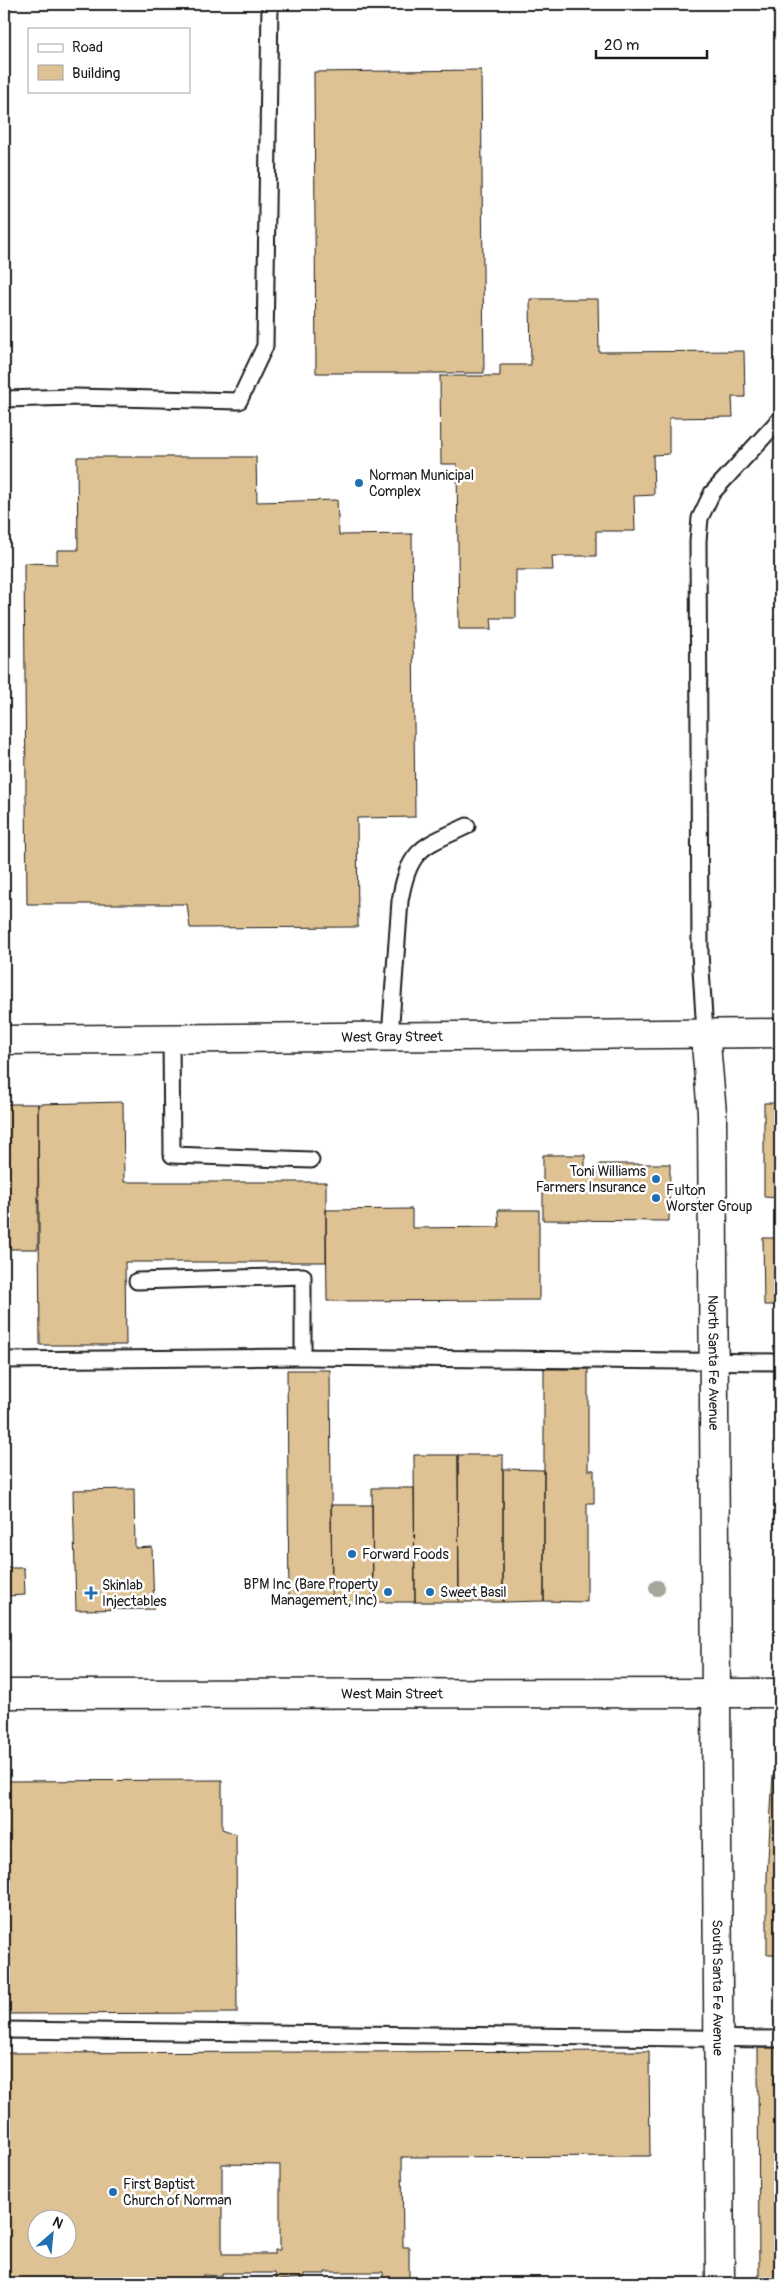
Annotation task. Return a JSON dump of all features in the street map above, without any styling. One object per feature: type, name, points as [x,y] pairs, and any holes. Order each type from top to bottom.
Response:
[{"type":"main road","name":"West Gray Street","points":[[4,1040],[780,1033]]},
{"type":"main road","name":"North Santa Fe Avenue","points":[[705,1034],[712,1113],[717,1693]]},
{"type":"main road","name":"South Santa Fe Avenue","points":[[717,1693],[717,2040],[720,2283]]},
{"type":"main road","name":"West Main Street","points":[[4,1694],[780,1693]]},
{"type":"lane","points":[[4,400],[75,397],[239,401],[265,346],[270,4]]},
{"type":"lane","points":[[705,1034],[700,953],[698,551],[700,518],[712,493],[780,419]]},
{"type":"lane","points":[[390,1036],[403,881],[415,855],[430,842],[467,826]]},
{"type":"lane","points":[[171,1039],[172,1155],[312,1160]]},
{"type":"lane","points":[[137,1281],[303,1276],[303,1357]]},
{"type":"lane","points":[[4,1360],[303,1357],[780,1362]]},
{"type":"lane","points":[[4,2030],[717,2040],[780,2039]]},
{"type":"building","points":[[481,70],[484,373],[316,373],[314,72]]},
{"type":"building","points":[[530,299],[598,299],[599,352],[744,351],[745,397],[732,397],[733,417],[669,418],[669,454],[653,455],[654,495],[634,496],[635,531],[596,531],[596,556],[552,556],[553,570],[516,570],[516,618],[491,618],[492,629],[459,629],[457,464],[441,464],[440,376],[500,376],[500,365],[531,365]]},
{"type":"building","points":[[77,457],[256,457],[257,502],[337,500],[339,535],[412,534],[415,817],[357,818],[358,927],[190,928],[187,904],[27,904],[24,563],[57,564],[57,550],[78,550]]},
{"type":"building","points":[[123,1102],[124,1182],[326,1182],[326,1262],[125,1262],[126,1345],[40,1345],[38,1104]]},
{"type":"building","points":[[764,1103],[780,1103],[780,1198],[764,1197]]},
{"type":"building","points":[[4,1104],[38,1104],[38,1249],[4,1249]]},
{"type":"building","points":[[543,1155],[585,1155],[585,1174],[599,1173],[599,1164],[670,1164],[669,1221],[543,1220]]},
{"type":"building","points":[[412,1209],[412,1228],[499,1227],[498,1210],[539,1210],[539,1300],[327,1301],[326,1210]]},
{"type":"building","points":[[763,1238],[780,1238],[780,1305],[764,1305]]},
{"type":"building","points":[[544,1369],[588,1369],[588,1470],[594,1470],[594,1503],[587,1503],[587,1602],[544,1601]]},
{"type":"building","points":[[287,1370],[330,1370],[332,1603],[289,1603]]},
{"type":"building","points":[[414,1455],[458,1455],[459,1602],[415,1602]]},
{"type":"building","points":[[458,1455],[503,1455],[503,1602],[459,1602]]},
{"type":"building","points":[[503,1469],[544,1470],[544,1601],[503,1602]]},
{"type":"building","points":[[372,1488],[414,1488],[415,1602],[373,1602]]},
{"type":"building","points":[[134,1489],[135,1548],[152,1547],[154,1609],[76,1610],[73,1490]]},
{"type":"building","name":"Forward Foods","points":[[331,1505],[372,1505],[373,1602],[332,1603]]},
{"type":"building","points":[[4,1568],[24,1568],[25,1595],[7,1596],[7,1608],[4,1608]]},
{"type":"building","points":[[773,1775],[780,1775],[780,1954],[767,1954],[767,1876]]},
{"type":"building","points":[[222,1780],[222,1829],[236,1834],[237,2013],[4,2014],[4,1781]]},
{"type":"building","points":[[758,2048],[780,2048],[780,2283],[759,2283]]},
{"type":"building","name":"First Baptist Church of Norman","points":[[649,2051],[650,2156],[402,2157],[403,2247],[409,2247],[409,2280],[383,2279],[383,2272],[325,2272],[325,2274],[304,2274],[304,2278],[276,2280],[275,2273],[222,2273],[222,2276],[203,2275],[203,2281],[4,2282],[4,2053]],"holes":[[[222,2164],[280,2165],[280,2250],[275,2250],[275,2254],[222,2254]]]},
{"type":"place","name":"Norman Municipal Complex","points":[[359,483]]},
{"type":"place","name":"Toni Williams Farmers Insurance","points":[[656,1179]]},
{"type":"place","name":"Fulton Worster Group","points":[[656,1198]]},
{"type":"place","name":"Forward Foods","points":[[352,1554]]},
{"type":"place","name":"BPM Inc (Bare Property Management, Inc)","points":[[388,1592]]},
{"type":"place","name":"Sweet Basil","points":[[430,1592]]},
{"type":"place","name":"Skinlab Injectables","points":[[91,1593]]},
{"type":"place","name":"First Baptist Church of Norman","points":[[113,2192]]}]
